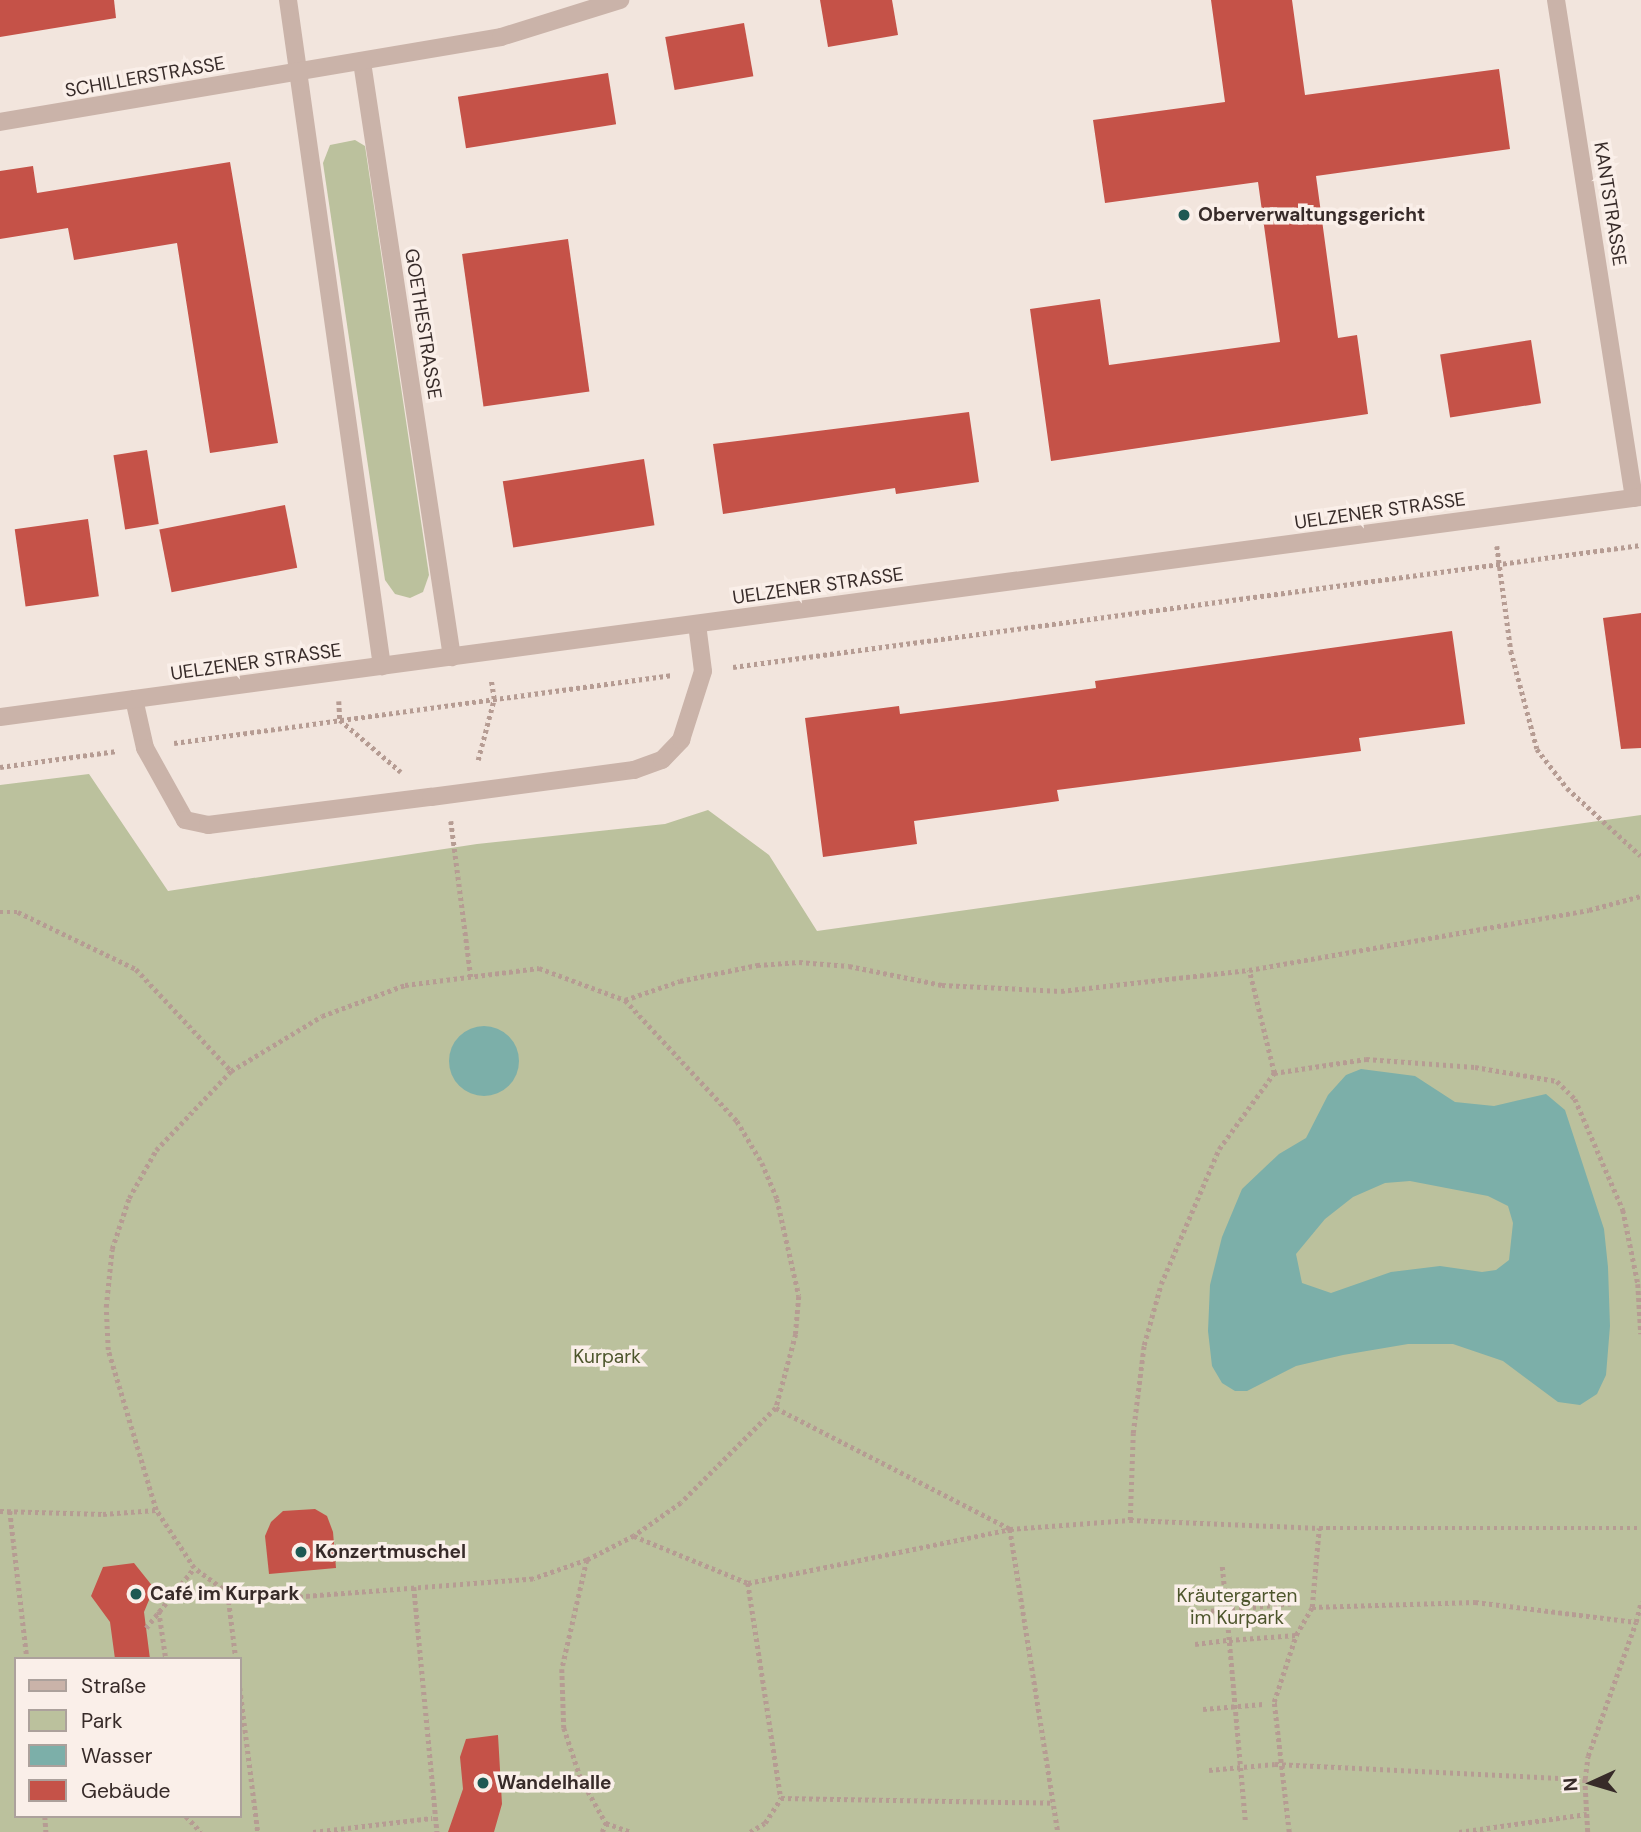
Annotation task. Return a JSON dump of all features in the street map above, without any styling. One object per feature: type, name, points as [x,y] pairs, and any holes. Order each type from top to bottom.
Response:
[{"type":"street","points":[[288,0],[383,666]]},
{"type":"street","points":[[298,72],[501,37],[620,0]]},
{"type":"street","name":"KANTSTRASSE","points":[[1556,0],[1637,498]]},
{"type":"street","name":"GOETHESTRASSE","points":[[362,62],[452,657]]},
{"type":"street","name":"SCHILLERSTRASSE","points":[[0,122],[298,72]]},
{"type":"street","name":"UELZENER STRASSE","points":[[0,717],[1637,498]]},
{"type":"street","points":[[134,699],[145,748],[185,820],[208,825],[470,792],[634,770],[662,760],[681,740],[702,671],[697,624]]},
{"type":"path","points":[[1495,517],[1511,651],[1538,749],[1567,788],[1641,856]]},
{"type":"path","points":[[0,767],[1641,545]]},
{"type":"path","points":[[470,792],[494,699],[486,652]]},
{"type":"path","points":[[336,672],[340,720],[431,797]]},
{"type":"path","points":[[454,848],[471,977]]},
{"type":"path","points":[[625,1000],[680,981],[757,965],[799,962],[993,990],[1060,990],[1248,970],[1589,910],[1641,896]]},
{"type":"path","points":[[0,912],[18,912],[136,970],[231,1070]]},
{"type":"path","points":[[539,968],[625,1000],[737,1121],[777,1199],[799,1296],[796,1334],[776,1408],[690,1494],[634,1536],[587,1560],[503,1585],[414,1587],[259,1600],[228,1593],[194,1568],[156,1510],[108,1350],[106,1307],[112,1249],[129,1198],[156,1150],[231,1070],[345,1007],[405,985],[471,977],[539,968]]},
{"type":"path","points":[[1248,970],[1274,1073]]},
{"type":"path","points":[[1130,1520],[1133,1433],[1144,1345],[1161,1284],[1219,1149],[1274,1073],[1366,1059],[1475,1067],[1557,1082],[1575,1098],[1623,1210],[1638,1284],[1641,1334]]},
{"type":"path","points":[[776,1408],[1010,1529]]},
{"type":"path","points":[[0,1511],[103,1514],[156,1510]]},
{"type":"path","points":[[10,1511],[27,1657]]},
{"type":"path","points":[[634,1536],[748,1583],[1010,1529],[1130,1520],[1320,1528],[1641,1528]]},
{"type":"path","points":[[1289,1832],[1275,1702],[1296,1635],[1312,1607],[1320,1528]]},
{"type":"path","points":[[1010,1529],[1058,1832]]},
{"type":"path","points":[[587,1560],[562,1669],[564,1728],[581,1779],[606,1824],[631,1832]]},
{"type":"path","points":[[1222,1566],[1245,1820]]},
{"type":"path","points":[[146,1628],[194,1568]]},
{"type":"path","points":[[748,1583],[781,1798],[765,1823],[750,1832]]},
{"type":"path","points":[[414,1587],[432,1818],[436,1832]]},
{"type":"path","points":[[228,1593],[236,1657]]},
{"type":"path","points":[[1312,1607],[1475,1602],[1636,1622]]},
{"type":"path","points":[[1588,1832],[1585,1779],[1588,1756],[1641,1602]]},
{"type":"path","points":[[1197,1612],[1296,1603]]},
{"type":"path","points":[[159,1611],[166,1657]]},
{"type":"path","points":[[1195,1644],[1296,1635]]},
{"type":"path","points":[[242,1704],[258,1832]]},
{"type":"path","points":[[1203,1709],[1263,1704]]},
{"type":"path","points":[[1209,1770],[1280,1764],[1585,1779]]},
{"type":"path","points":[[781,1798],[1054,1802]]},
{"type":"path","points":[[1459,1832],[1587,1814]]},
{"type":"path","points":[[188,1818],[201,1832]]},
{"type":"path","points":[[313,1832],[432,1818]]},
{"type":"path","points":[[602,1832],[606,1824]]},
{"type":"green space","points":[[355,140],[365,146],[429,575],[423,592],[410,598],[395,594],[385,580],[323,163],[330,145]]},
{"type":"green space","name":"Kurpark","points":[[89,774],[168,891],[477,844],[665,824],[708,810],[769,855],[817,931],[1641,815],[1641,1832],[0,1832],[0,785]]},
{"type":"water","points":[[484,1026],[509,1036],[519,1061],[509,1086],[484,1096],[459,1086],[449,1061],[459,1036]]},
{"type":"water","points":[[1361,1069],[1415,1076],[1455,1102],[1494,1106],[1546,1094],[1565,1110],[1604,1229],[1610,1326],[1606,1375],[1597,1394],[1580,1405],[1558,1402],[1503,1361],[1453,1344],[1408,1344],[1343,1355],[1296,1366],[1247,1391],[1235,1391],[1222,1383],[1212,1366],[1208,1331],[1210,1285],[1222,1237],[1242,1189],[1279,1154],[1306,1138],[1328,1095],[1346,1075]],"holes":[[[1410,1181],[1488,1196],[1508,1206],[1513,1223],[1509,1260],[1496,1270],[1482,1272],[1440,1266],[1391,1272],[1331,1293],[1302,1283],[1296,1254],[1325,1219],[1353,1197],[1385,1183]]]},
{"type":"building","points":[[0,0],[114,0],[116,18],[0,37]]},
{"type":"building","points":[[820,0],[892,0],[898,35],[828,47]]},
{"type":"building","points":[[1211,0],[1292,0],[1305,95],[1499,69],[1510,149],[1316,176],[1338,338],[1357,335],[1368,414],[1051,461],[1030,309],[1100,299],[1109,365],[1280,342],[1258,182],[1105,203],[1093,120],[1225,102]]},
{"type":"building","points":[[744,23],[753,76],[675,90],[665,37]]},
{"type":"building","points":[[608,73],[616,124],[466,148],[458,97]]},
{"type":"building","points":[[230,162],[278,443],[210,453],[177,243],[74,260],[68,228],[0,239],[0,171],[33,166],[37,193]]},
{"type":"building","points":[[568,239],[589,392],[483,406],[462,254]]},
{"type":"building","points":[[1531,340],[1541,403],[1450,418],[1440,354]]},
{"type":"building","points":[[969,412],[979,482],[896,494],[895,488],[723,514],[713,444]]},
{"type":"building","points":[[147,450],[159,524],[125,529],[113,455]]},
{"type":"building","points":[[644,459],[654,525],[513,548],[503,481]]},
{"type":"building","points":[[285,505],[297,568],[172,592],[159,529]]},
{"type":"building","points":[[88,519],[99,596],[26,607],[15,529]]},
{"type":"building","points":[[1641,613],[1641,748],[1621,749],[1603,618]]},
{"type":"building","points":[[1452,631],[1465,724],[1359,738],[1361,751],[1057,790],[1059,801],[914,821],[917,844],[823,857],[805,718],[899,706],[900,714],[1002,701],[1096,688],[1095,681]]},
{"type":"building","name":"Konzertmuschel","points":[[315,1509],[327,1516],[333,1532],[336,1568],[269,1574],[265,1536],[271,1522],[283,1511]]},
{"type":"building","points":[[134,1563],[154,1588],[144,1612],[150,1657],[115,1657],[110,1622],[91,1596],[103,1567]]},
{"type":"building","name":"Wandelhalle","points":[[498,1735],[502,1804],[494,1832],[448,1832],[463,1789],[460,1757],[466,1739]]},
{"type":"place","name":"Oberverwaltungsgericht","points":[[1184,215]]},
{"type":"place","name":"Konzertmuschel","points":[[301,1552]]},
{"type":"place","name":"Café im Kurpark","points":[[136,1594]]},
{"type":"place","name":"Wandelhalle","points":[[483,1783]]},
{"type":"park label","name":"Kräutergarten im Kurpark","points":[[1237,1607]]}]
